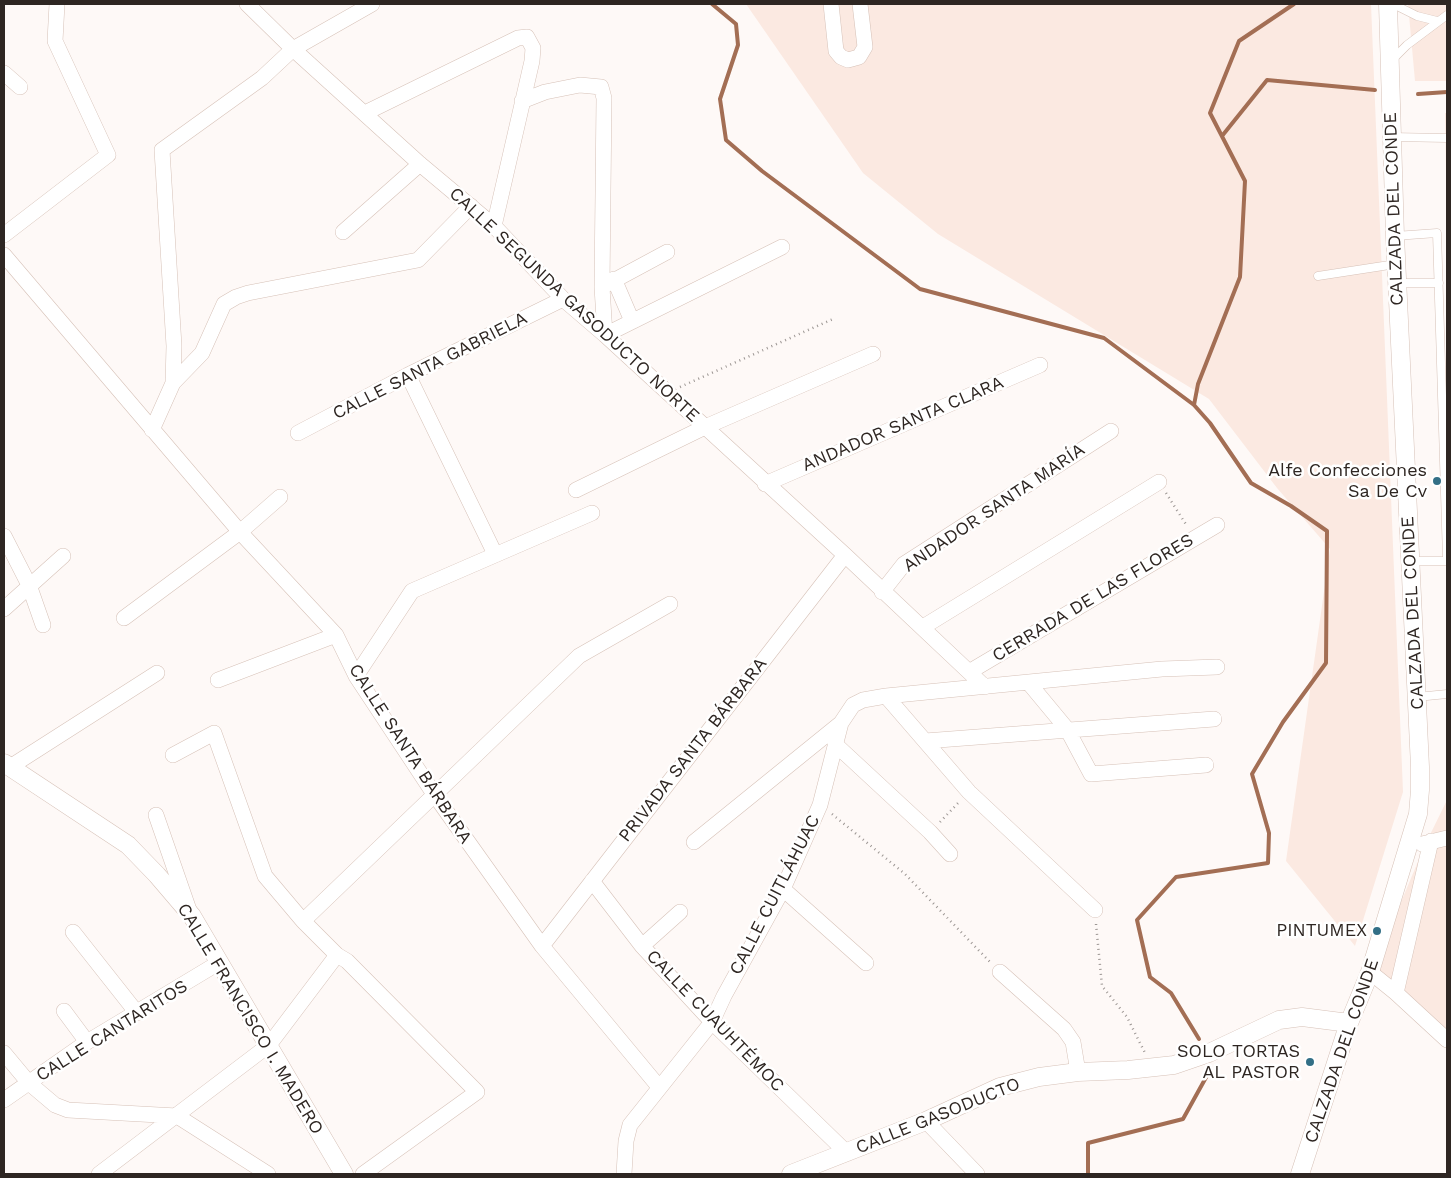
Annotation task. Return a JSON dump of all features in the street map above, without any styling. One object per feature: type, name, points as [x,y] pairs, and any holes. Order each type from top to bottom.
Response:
[{"type":"street","points":[[4,236],[108,155],[55,41],[57,4]]},
{"type":"street","name":"CALLE SEGUNDA GASODUCTO NORTE","points":[[247,4],[293,49],[420,164],[494,226],[563,299],[605,335],[765,484],[845,555],[882,592],[923,627],[985,687]]},
{"type":"street","points":[[173,383],[174,346],[162,150],[262,78],[293,49],[372,4]]},
{"type":"street","points":[[831,4],[836,51],[844,59],[853,60],[864,51],[860,4]]},
{"type":"street","name":"CALZADA DEL CONDE","points":[[1300,1174],[1349,1023],[1370,972],[1418,814],[1420,790],[1396,264],[1388,64],[1388,4]]},
{"type":"street","points":[[365,113],[518,38],[526,37],[533,48],[532,61],[494,226]]},
{"type":"street","points":[[4,73],[20,86]]},
{"type":"street","points":[[522,101],[545,92],[580,85],[601,87],[604,98],[608,283],[605,335]]},
{"type":"street","points":[[343,232],[420,164]]},
{"type":"street","points":[[152,430],[173,383],[202,353],[224,304],[248,293],[418,260],[471,206]]},
{"type":"street","points":[[605,335],[782,247]]},
{"type":"street","points":[[608,283],[666,252]]},
{"type":"street","name":"CALLE SANTA BÁRBARA","points":[[4,255],[240,532],[336,635],[356,676],[434,794],[542,946],[659,1087]]},
{"type":"street","points":[[608,283],[632,321]]},
{"type":"street","name":"CALLE SANTA GABRIELA","points":[[298,433],[408,375],[563,299]]},
{"type":"street","points":[[576,490],[705,427],[873,354]]},
{"type":"street","name":"ANDADOR SANTA CLARA","points":[[765,484],[1040,365]]},
{"type":"street","points":[[408,375],[494,554]]},
{"type":"street","name":"ANDADOR SANTA MARÍA","points":[[882,592],[904,564],[1111,431]]},
{"type":"street","points":[[923,627],[1159,482]]},
{"type":"street","points":[[124,618],[240,532],[280,497]]},
{"type":"street","points":[[356,676],[412,591],[592,513]]},
{"type":"street","name":"CERRADA DE LAS FLORES","points":[[969,672],[1217,525]]},
{"type":"street","points":[[4,536],[29,585],[42,625]]},
{"type":"street","name":"PRIVADA SANTA BÁRBARA","points":[[542,946],[845,555]]},
{"type":"street","points":[[4,609],[63,556]]},
{"type":"street","points":[[303,921],[579,656],[670,604]]},
{"type":"street","points":[[218,680],[336,635]]},
{"type":"street","name":"CALLE CUITLÁHUAC","points":[[624,1174],[626,1141],[630,1125],[712,1022],[724,996],[783,889],[820,805],[841,723],[853,705],[863,700],[886,696],[1162,669],[1217,667]]},
{"type":"street","points":[[7,765],[157,673]]},
{"type":"street","points":[[1028,682],[1067,729],[1091,774],[1206,765]]},
{"type":"street","points":[[886,696],[969,792],[1094,910]]},
{"type":"street","points":[[925,741],[1214,718]]},
{"type":"street","points":[[694,842],[841,723]]},
{"type":"street","points":[[173,755],[214,733],[265,876],[303,921],[337,954],[347,961],[477,1092],[363,1174]]},
{"type":"street","points":[[835,744],[930,832],[950,854]]},
{"type":"street","name":"CALLE FRANCISCO I. MADERO","points":[[7,765],[128,845],[157,874],[192,916],[344,1174]]},
{"type":"street","points":[[156,815],[192,916]]},
{"type":"street","points":[[1408,846],[1447,838]]},
{"type":"street","points":[[1396,993],[1431,842]]},
{"type":"street","name":"CALLE CUAUHTÉMOC","points":[[592,881],[642,946],[712,1022],[847,1153]]},
{"type":"street","points":[[783,889],[866,963]]},
{"type":"street","points":[[642,946],[680,912]]},
{"type":"street","points":[[73,932],[137,1013]]},
{"type":"street","points":[[99,1174],[178,1116],[269,1045],[337,954]]},
{"type":"street","name":"CALLE CANTARITOS","points":[[4,1100],[87,1042],[220,962]]},
{"type":"street","points":[[1000,972],[1064,1029],[1073,1042],[1078,1072]]},
{"type":"street","points":[[1370,972],[1447,1040]]},
{"type":"street","points":[[64,1011],[87,1042]]},
{"type":"street","name":"CALLE GASODUCTO","points":[[791,1174],[926,1121],[1000,1087],[1039,1077],[1078,1072],[1174,1065],[1209,1053],[1279,1020],[1302,1017],[1349,1023]]},
{"type":"street","points":[[4,1053],[29,1083],[55,1105],[68,1110],[178,1116],[268,1174]]},
{"type":"street","points":[[926,1121],[977,1174]]},
{"type":"lane","points":[[1393,4],[1417,16],[1437,21]]},
{"type":"lane","points":[[1388,64],[1407,45],[1447,15]]},
{"type":"lane","points":[[1392,137],[1447,138]]},
{"type":"lane","points":[[1395,236],[1447,232]]},
{"type":"lane","points":[[1411,561],[1447,559],[1437,233]]},
{"type":"lane","points":[[1318,276],[1396,264]]},
{"type":"lane","points":[[1397,283],[1439,283]]},
{"type":"lane","points":[[1417,697],[1447,694]]},
{"type":"path","points":[[667,392],[833,320]]},
{"type":"path","points":[[1159,482],[1195,538]]},
{"type":"path","points":[[930,832],[969,792]]},
{"type":"path","points":[[820,805],[905,874],[1000,972]]},
{"type":"path","points":[[1094,910],[1102,986],[1127,1017],[1152,1068]]},
{"type":"shaded area","points":[[746,4],[1371,4],[1403,792],[1355,946],[1286,861],[1330,549],[1277,488],[1209,399],[938,234],[863,173]]},
{"type":"shaded area","points":[[1408,4],[1447,4],[1447,81],[1415,81]]},
{"type":"shaded area","points":[[1445,113],[1447,113],[1447,232]]},
{"type":"shaded area","points":[[1447,800],[1447,1033],[1374,966],[1425,845]]},
{"type":"waterway","points":[[712,4],[736,24],[738,45],[720,99],[726,140],[762,171],[920,289],[1104,338],[1194,405],[1210,423],[1251,483],[1291,506],[1327,531],[1326,663],[1283,722],[1252,774],[1269,833],[1268,863],[1176,877],[1137,920],[1150,977],[1171,993],[1199,1039]]},
{"type":"waterway","points":[[1194,405],[1198,384],[1240,277],[1245,181],[1210,113],[1239,41],[1294,4]]},
{"type":"waterway","points":[[1222,136],[1267,80],[1375,90]]},
{"type":"waterway","points":[[1418,94],[1447,92]]},
{"type":"waterway","points":[[1088,1174],[1088,1143],[1183,1119],[1209,1072]]},
{"type":"place","name":"Alfe Confecciones Sa De Cv","points":[[1437,481]]},
{"type":"place","name":"PINTUMEX","points":[[1377,931]]},
{"type":"place","name":"SOLO TORTAS AL PASTOR","points":[[1310,1062]]}]
